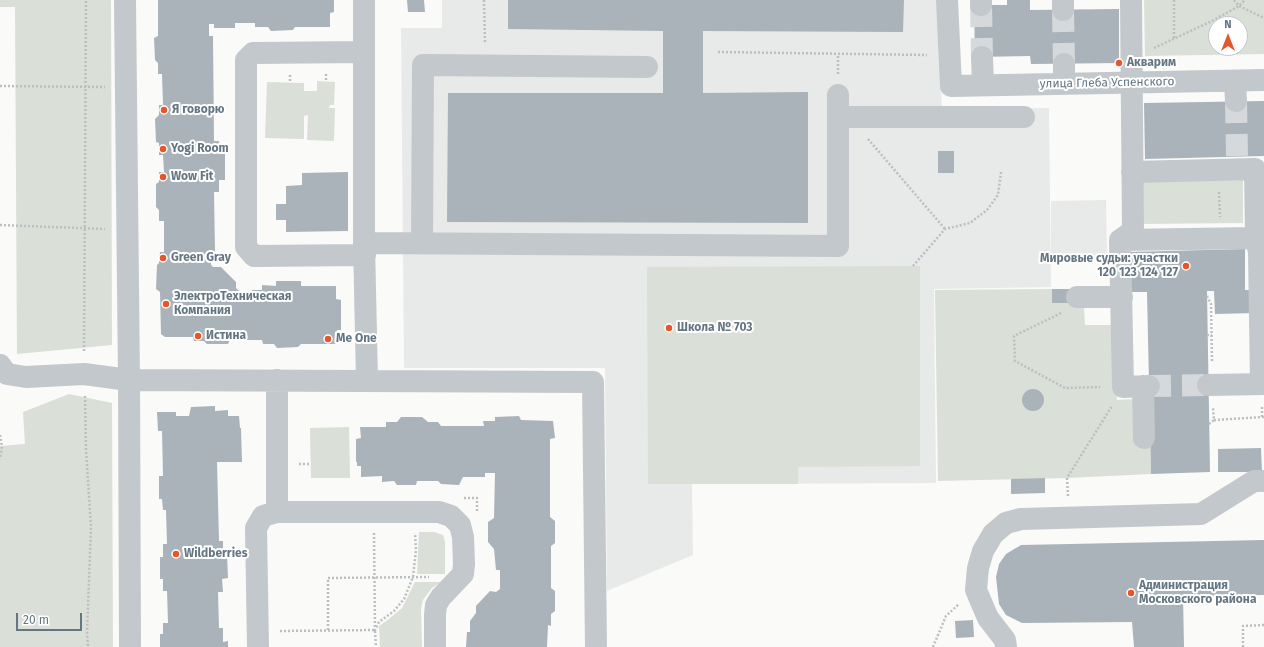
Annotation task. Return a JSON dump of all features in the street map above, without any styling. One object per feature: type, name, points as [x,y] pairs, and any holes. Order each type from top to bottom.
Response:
[{"type":"street","points":[[125,0],[130,647]]},
{"type":"street","points":[[364,0],[364,249],[367,381]]},
{"type":"street","name":"улица Глеба Успенского","points":[[947,0],[951,86],[982,86],[1064,74],[1132,83],[1236,91],[1264,80]]},
{"type":"street","points":[[1120,240],[1133,231],[1131,0]]},
{"type":"street","points":[[364,52],[253,53],[246,60],[246,247],[254,256],[364,249],[422,243],[838,246],[844,117],[838,95]]},
{"type":"street","points":[[982,57],[982,86]]},
{"type":"street","points":[[422,243],[423,65],[647,67]]},
{"type":"street","points":[[844,117],[1024,117]]},
{"type":"street","points":[[1132,172],[1231,165],[1255,169],[1256,238],[1259,252],[1263,384],[1208,385]]},
{"type":"street","points":[[1120,240],[1256,238]]},
{"type":"street","points":[[1120,240],[1122,297],[1132,391],[1144,438]]},
{"type":"street","points":[[1082,297],[1122,297]]},
{"type":"street","points":[[0,365],[7,374],[26,377],[84,374],[129,380],[593,382],[596,647]]},
{"type":"street","points":[[277,380],[277,512]]},
{"type":"street","points":[[1006,647],[1005,640],[988,618],[976,590],[978,568],[984,551],[994,534],[1006,523],[1021,519],[1201,514],[1254,481],[1264,481]]},
{"type":"street","points":[[257,639],[256,528],[263,516],[277,512],[439,512],[452,516],[460,525],[463,537],[464,564],[463,574],[436,605],[435,647]]},
{"type":"path","points":[[86,0],[84,374],[86,450],[92,527],[87,633],[88,647]]},
{"type":"path","points":[[484,0],[485,66]]},
{"type":"path","points":[[1174,0],[1174,39]]},
{"type":"path","points":[[1234,0],[1239,6],[1264,18]]},
{"type":"path","points":[[1239,0],[1239,6]]},
{"type":"path","points":[[1149,50],[1239,6],[1245,0]]},
{"type":"path","points":[[718,52],[928,55]]},
{"type":"path","points":[[0,86],[126,87]]},
{"type":"path","points":[[844,117],[945,230]]},
{"type":"path","points":[[1220,239],[1231,165]]},
{"type":"path","points":[[913,266],[945,230],[970,223],[987,210],[998,195],[1001,172]]},
{"type":"path","points":[[0,225],[127,230]]},
{"type":"path","points":[[1206,296],[1211,304]]},
{"type":"path","points":[[1082,297],[1076,306],[1014,336],[1015,361],[1065,388],[1132,391]]},
{"type":"path","points":[[1207,335],[1212,335]]},
{"type":"path","points":[[1068,495],[1067,478],[1132,391]]},
{"type":"path","points":[[1214,420],[1264,417]]},
{"type":"path","points":[[0,435],[2,447],[0,459]]},
{"type":"path","points":[[292,464],[311,464]]},
{"type":"path","points":[[374,512],[376,647]]},
{"type":"path","points":[[375,630],[379,622],[394,611],[404,599],[413,577],[416,550],[415,512]]},
{"type":"path","points":[[328,630],[328,578],[461,576]]},
{"type":"path","points":[[933,647],[946,616],[976,590]]},
{"type":"path","points":[[1243,647],[1243,626],[1264,625]]},
{"type":"path","points":[[257,639],[328,630],[375,630]]},
{"type":"shaded area","points":[[0,0],[111,0],[112,345],[17,354],[15,7],[0,7]]},
{"type":"shaded area","name":"Школа № 703","points":[[442,0],[938,0],[942,109],[1049,108],[1051,287],[934,289],[936,483],[692,484],[693,555],[607,591],[605,368],[404,368],[401,28],[442,28]]},
{"type":"shaded area","points":[[1144,0],[1264,0],[1264,54],[1248,54],[1248,16],[1208,16],[1208,55],[1145,56]]},
{"type":"shaded area","points":[[317,81],[335,82],[334,105],[330,105],[329,108],[335,108],[334,141],[307,140],[308,115],[304,116],[304,139],[265,138],[267,82],[304,83],[304,91],[317,91]]},
{"type":"shaded area","points":[[1243,178],[1243,223],[1139,224],[1138,179]]},
{"type":"shaded area","points":[[1106,200],[1107,258],[1051,259],[1051,201]]},
{"type":"shaded area","points":[[920,266],[920,466],[798,467],[798,484],[648,484],[647,267]]},
{"type":"shaded area","points":[[1052,289],[1052,303],[1072,303],[1084,308],[1085,325],[1116,325],[1117,400],[1135,399],[1150,441],[1151,474],[1067,478],[938,481],[935,290]]},
{"type":"shaded area","points":[[69,394],[112,403],[113,647],[0,647],[0,446],[25,444],[23,412]]},
{"type":"shaded area","points":[[349,427],[350,478],[311,478],[310,428]]},
{"type":"shaded area","points":[[419,532],[434,532],[443,535],[445,542],[445,574],[417,574]]},
{"type":"shaded area","points":[[415,582],[441,582],[432,588],[423,600],[421,609],[422,647],[380,647],[379,626],[402,608]]},
{"type":"building","points":[[158,0],[334,0],[334,12],[330,13],[330,27],[295,27],[293,30],[271,31],[268,27],[255,27],[255,23],[235,23],[235,28],[214,28],[214,24],[209,24],[209,36],[213,36],[214,141],[219,141],[220,154],[225,153],[225,180],[219,180],[219,192],[214,192],[215,252],[211,255],[211,265],[213,267],[221,267],[236,282],[236,288],[241,293],[252,293],[252,290],[262,290],[262,285],[276,286],[276,281],[301,281],[301,286],[336,286],[336,299],[341,300],[341,330],[337,330],[336,344],[301,344],[298,347],[277,348],[274,344],[263,344],[262,340],[230,340],[228,344],[207,344],[204,341],[194,341],[193,337],[165,337],[161,334],[160,292],[156,289],[157,265],[159,263],[160,252],[164,252],[164,221],[159,221],[159,210],[156,207],[156,184],[159,182],[159,172],[164,172],[163,155],[159,155],[159,143],[156,142],[155,119],[159,115],[159,105],[163,105],[162,74],[158,74],[158,63],[155,60],[154,38],[158,36]]},
{"type":"building","points":[[407,0],[424,0],[425,12],[408,12]]},
{"type":"building","points":[[508,0],[904,0],[903,32],[703,31],[703,93],[808,92],[808,223],[447,222],[448,93],[663,93],[663,31],[508,29]]},
{"type":"building","points":[[1007,0],[1030,0],[1030,10],[1119,9],[1119,63],[1031,64],[1030,56],[975,57],[974,5],[1007,5]]},
{"type":"building","points":[[1264,101],[1264,156],[1145,159],[1144,103]]},
{"type":"building","points":[[938,151],[954,151],[954,173],[938,173]]},
{"type":"building","points":[[348,172],[348,231],[286,232],[286,220],[276,220],[276,204],[286,204],[286,186],[302,185],[302,173]]},
{"type":"building","points":[[1245,249],[1245,290],[1256,290],[1256,313],[1215,314],[1214,291],[1207,291],[1210,472],[1151,474],[1147,292],[1129,292],[1128,252]]},
{"type":"building","points":[[1052,289],[1072,289],[1072,303],[1052,303]]},
{"type":"building","points":[[1033,389],[1041,392],[1044,400],[1041,408],[1033,411],[1025,408],[1022,400],[1025,392]]},
{"type":"building","points":[[215,406],[215,411],[228,410],[228,416],[239,416],[241,428],[242,462],[217,462],[219,541],[223,541],[223,555],[227,555],[228,578],[222,579],[223,592],[218,592],[219,628],[223,628],[223,642],[228,641],[228,647],[160,647],[160,634],[163,634],[163,623],[168,623],[167,591],[163,591],[163,579],[160,579],[160,557],[163,557],[163,544],[167,544],[166,510],[163,510],[162,499],[159,499],[159,476],[163,476],[162,431],[158,431],[157,412],[176,412],[176,416],[189,416],[191,407]]},
{"type":"building","points":[[519,416],[521,420],[553,421],[555,438],[550,439],[550,517],[555,521],[555,543],[551,546],[551,588],[555,591],[555,611],[551,614],[551,626],[548,625],[547,647],[466,647],[467,632],[470,632],[470,621],[476,613],[476,606],[490,591],[496,592],[500,589],[500,570],[496,570],[494,549],[488,542],[488,522],[494,518],[495,473],[485,473],[485,477],[463,477],[459,485],[441,484],[438,481],[417,481],[416,485],[397,485],[394,481],[382,482],[382,476],[361,477],[361,466],[357,466],[356,462],[356,439],[361,438],[360,427],[386,427],[386,422],[397,422],[401,417],[422,417],[428,422],[438,422],[441,426],[484,426],[483,421],[495,421],[495,417]]},
{"type":"building","points":[[1261,448],[1262,472],[1218,472],[1218,449]]},
{"type":"building","points":[[1045,478],[1045,493],[1011,494],[1011,479]]},
{"type":"building","name":"Администрация Московского района","points":[[1264,540],[1264,595],[1183,596],[1184,647],[1134,647],[1132,622],[1022,623],[1006,615],[999,604],[996,577],[999,564],[1006,554],[1021,545]]},
{"type":"building","points":[[973,620],[974,637],[956,638],[955,621]]},
{"type":"tunnel","points":[[981,5],[982,57]]},
{"type":"tunnel","points":[[1063,10],[1064,64]]},
{"type":"tunnel","points":[[1236,101],[1237,157]]},
{"type":"tunnel","points":[[1149,386],[1208,385]]},
{"type":"place","name":"Акварим","points":[[1119,63]]},
{"type":"place","name":"Я говорю","points":[[164,110]]},
{"type":"place","name":"Yogi Room","points":[[163,149]]},
{"type":"place","name":"Wow Fit","points":[[163,177]]},
{"type":"place","name":"Green Gray","points":[[163,258]]},
{"type":"place","name":"Мировые судьи: участки 120 123 124 127","points":[[1186,266]]},
{"type":"place","name":"ЭлектроТехническая Компания","points":[[166,304]]},
{"type":"place","name":"Школа № 703","points":[[669,328]]},
{"type":"place","name":"Истина","points":[[198,336]]},
{"type":"place","name":"Me One","points":[[328,339]]},
{"type":"place","name":"Wildberries","points":[[176,554]]},
{"type":"place","name":"Администрация Московского района","points":[[1131,593]]}]
